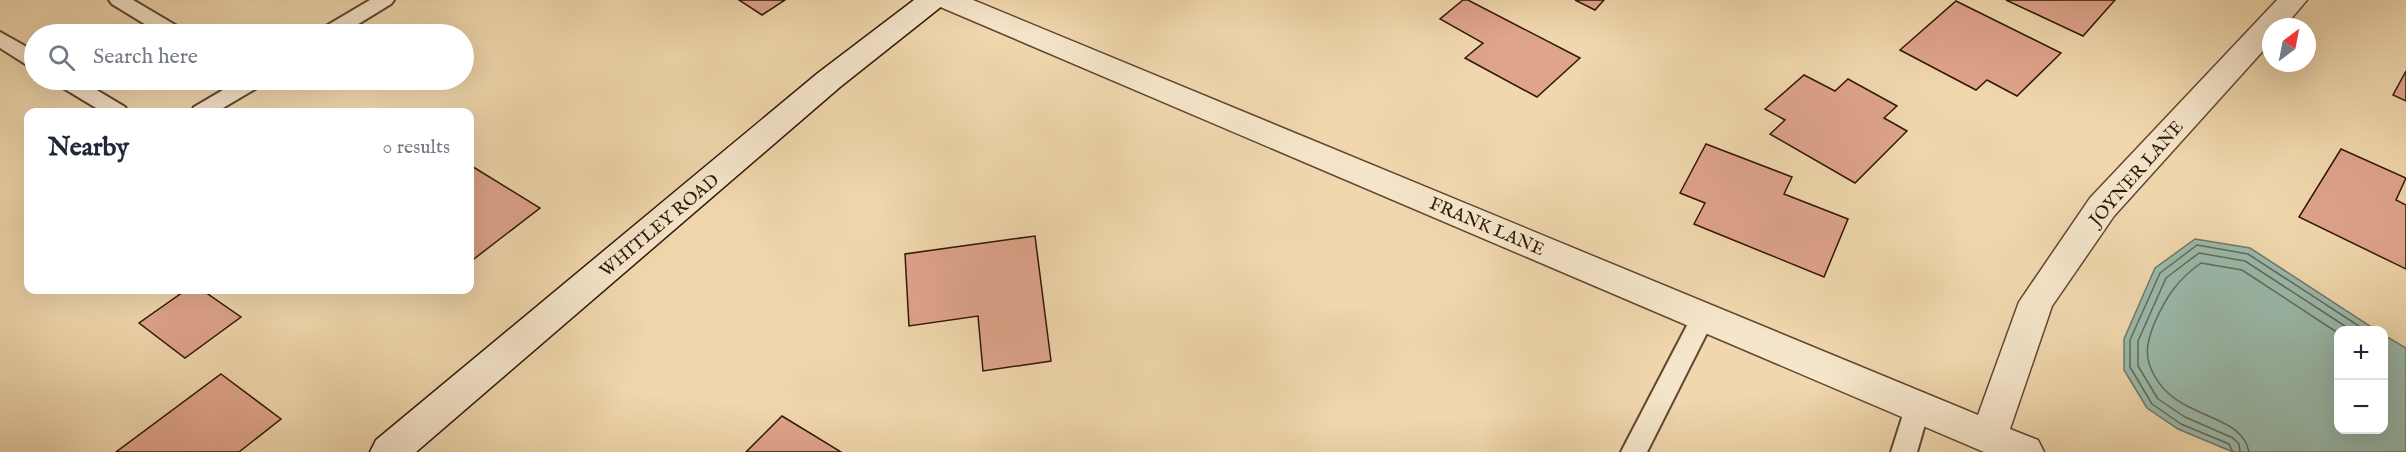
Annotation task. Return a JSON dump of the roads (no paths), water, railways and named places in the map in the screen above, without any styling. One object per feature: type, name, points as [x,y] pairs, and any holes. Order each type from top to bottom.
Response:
[{"type":"street","name":"WHITLEY ROAD","points":[[389,452],[829,80],[932,0]]},
{"type":"street","name":"FRANK LANE","points":[[948,0],[2025,452]]},
{"type":"street","name":"JOYNER LANE","points":[[1989,436],[2036,302],[2096,216],[2293,0]]},
{"type":"lane","points":[[118,0],[158,24]]},
{"type":"lane","points":[[344,24],[384,0]]},
{"type":"lane","points":[[0,39],[24,54]]},
{"type":"lane","points":[[82,90],[111,108]]},
{"type":"lane","points":[[207,108],[236,90]]},
{"type":"lane","points":[[1634,452],[1702,316]]},
{"type":"lane","points":[[1904,452],[1917,406]]},
{"type":"water","points":[[2195,239],[2250,248],[2370,326],[2334,326],[2334,434],[2388,434],[2388,337],[2406,348],[2406,452],[2233,452],[2178,429],[2147,408],[2124,370],[2124,339],[2155,268]]}]
